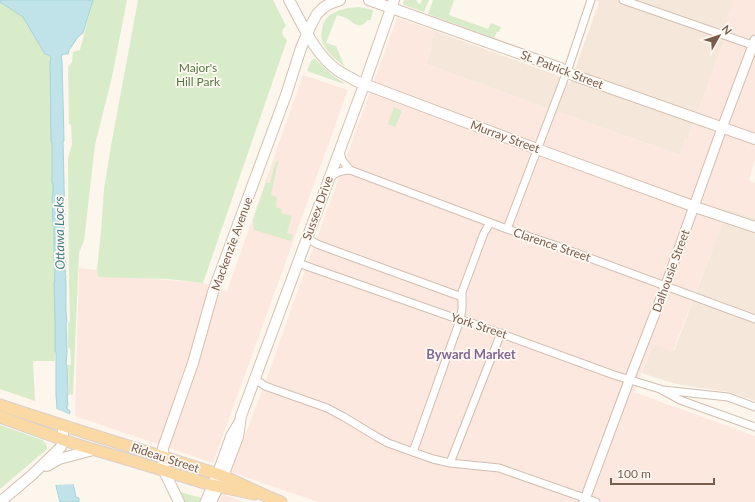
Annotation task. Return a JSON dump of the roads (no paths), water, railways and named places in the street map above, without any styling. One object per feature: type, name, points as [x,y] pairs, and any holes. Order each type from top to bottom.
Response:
[{"type":"main road","name":"Murray Street","points":[[289,0],[307,34],[321,54],[331,65],[344,75],[364,85],[755,227]]},
{"type":"main road","name":"Mackenzie Avenue","points":[[179,502],[164,471],[163,448],[193,363],[213,292],[307,34],[314,19],[323,8],[340,0]]},
{"type":"main road","name":"St. Patrick Street","points":[[369,0],[393,4],[573,75],[755,139]]},
{"type":"main road","name":"Sussex Drive","points":[[211,502],[214,486],[238,437],[241,416],[393,4]]},
{"type":"main road","name":"Rideau Street","points":[[0,405],[219,475],[282,502]]},
{"type":"main road","name":"Rideau Street","points":[[0,417],[94,450],[214,486],[266,496]]},
{"type":"main road","points":[[0,502],[61,448],[63,440],[63,426]]},
{"type":"main road","points":[[32,475],[59,460],[94,450]]},
{"type":"street","points":[[507,229],[591,0]]},
{"type":"street","points":[[623,0],[754,44]]},
{"type":"street","name":"Dalhousie Street","points":[[585,500],[666,286],[722,128],[754,44]]},
{"type":"street","points":[[340,149],[342,160],[350,170]]},
{"type":"street","points":[[329,178],[338,171],[350,170]]},
{"type":"street","name":"Clarence Street","points":[[350,170],[490,223],[553,244],[755,319]]},
{"type":"street","points":[[413,452],[460,320],[462,309],[462,292],[484,233],[490,223]]},
{"type":"street","name":"York Street","points":[[307,238],[317,244],[462,297]]},
{"type":"street","name":"York Street","points":[[298,263],[501,333],[614,375],[660,389],[680,400],[755,427]]},
{"type":"street","points":[[450,463],[501,333]]},
{"type":"street","points":[[255,379],[265,386],[327,408],[395,446],[450,463],[499,468],[585,500],[596,502]]},
{"type":"street","name":"York Street","points":[[660,389],[728,397],[755,407]]},
{"type":"street","points":[[204,502],[214,486]]},
{"type":"water","name":"Ottawa Locks","points":[[0,0],[93,0],[83,33],[78,37],[68,54],[61,56],[64,141],[67,409],[70,411],[73,484],[76,497],[79,498],[79,502],[60,502],[56,486],[57,408],[51,142],[51,58],[49,55],[45,54],[23,17],[0,2]]},
{"type":"district","name":"Byward Market","points":[[471,354]]},
{"type":"park label","name":"Major's Hill Park","points":[[198,75]]}]
